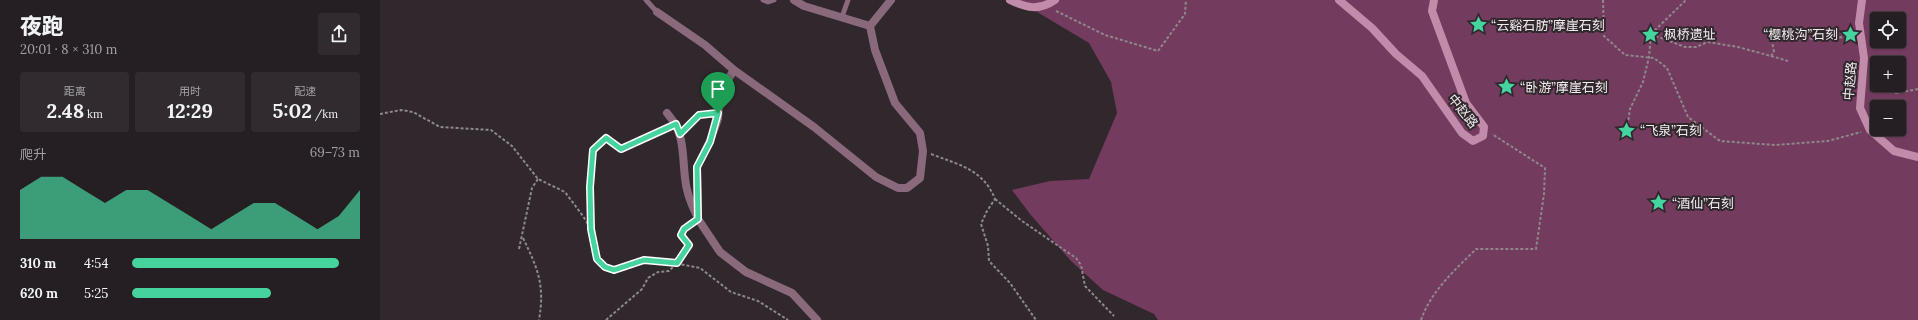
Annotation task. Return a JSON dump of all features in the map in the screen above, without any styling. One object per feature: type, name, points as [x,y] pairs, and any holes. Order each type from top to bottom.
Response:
[{"type":"street","points":[[794,0],[804,6],[870,26]]},
{"type":"street","points":[[870,26],[891,0]]},
{"type":"street","points":[[1010,0],[1022,6],[1036,8],[1045,6],[1055,0]]},
{"type":"street","name":"中赵路","points":[[1339,0],[1372,28],[1396,54],[1422,76],[1462,132],[1473,141],[1483,136],[1484,126],[1466,103],[1432,11],[1434,0]]},
{"type":"street","name":"中赵路","points":[[1862,0],[1859,23],[1864,58],[1860,108],[1870,130]]},
{"type":"street","points":[[657,12],[705,45],[734,70],[814,127],[876,177],[898,188],[907,188],[920,178],[923,151],[920,133],[895,102],[875,50],[870,26]]},
{"type":"street","points":[[698,219],[697,167],[710,142],[718,113],[720,92],[734,70]]},
{"type":"street","points":[[667,113],[676,124],[682,139],[685,179],[690,200],[698,219],[720,252],[746,272],[792,293],[817,320]]},
{"type":"street","name":"中赵路","points":[[1877,136],[1894,151],[1918,157]]},
{"type":"lane","points":[[646,0],[657,12]]},
{"type":"lane","points":[[763,0],[768,2],[774,0]]},
{"type":"lane","points":[[842,17],[848,0]]},
{"type":"path","points":[[1045,6],[1105,35],[1158,51],[1185,14],[1186,0]]},
{"type":"path","points":[[1603,0],[1604,36],[1625,54],[1654,58],[1667,68],[1688,117],[1720,141],[1782,144],[1828,140],[1870,130]]},
{"type":"path","points":[[1627,130],[1630,109],[1643,82],[1649,57],[1651,34],[1686,0]]},
{"type":"path","points":[[1771,56],[1774,52],[1771,36],[1832,40],[1860,32]]},
{"type":"path","points":[[1651,34],[1685,47],[1696,46],[1708,42],[1738,47],[1788,61]]},
{"type":"path","points":[[1906,91],[1918,89]]},
{"type":"path","points":[[380,114],[401,110],[413,112],[440,127],[491,130],[512,146],[538,179],[565,192],[591,229]]},
{"type":"path","points":[[680,134],[699,115],[718,113]]},
{"type":"path","points":[[676,124],[621,149],[606,138],[593,150],[590,187],[591,229],[597,259],[605,267],[614,270],[644,260],[677,263],[700,268],[731,292],[758,301],[788,320]]},
{"type":"path","points":[[1421,320],[1426,306],[1444,282],[1476,249],[1536,249],[1544,194],[1545,168],[1484,129]]},
{"type":"path","points":[[923,151],[964,166],[981,176],[991,189],[995,199],[1022,221],[1076,258],[1082,265],[1085,286],[1114,316]]},
{"type":"path","points":[[519,249],[523,238],[532,188],[538,179]]},
{"type":"path","points":[[995,199],[981,224],[988,246],[989,261],[1010,283],[1036,320]]},
{"type":"path","points":[[606,320],[642,290],[648,278],[658,272],[669,271],[677,263],[689,245],[681,235],[684,229],[698,219]]},
{"type":"path","points":[[523,238],[540,276],[542,289],[540,317],[538,320]]},
{"type":"shaded area","points":[[1017,0],[1918,0],[1918,320],[1158,320],[1154,314],[1103,290],[1071,261],[1030,214],[1012,190],[1050,181],[1089,179],[1117,113],[1111,82],[1089,43]]},
{"type":"place","name":"“云谿石肪”摩崖石刻","points":[[1478,25]]},
{"type":"place","name":"枫桥遗址","points":[[1651,34]]},
{"type":"place","name":"“樱桃沟”石刻","points":[[1851,34]]},
{"type":"place","name":"“卧游”摩崖石刻","points":[[1507,87]]},
{"type":"place","name":"“飞泉”石刻","points":[[1627,130]]},
{"type":"place","name":"“酒仙”石刻","points":[[1659,203]]},
{"type":"route","points":[[718,113],[718,118],[710,142],[697,167],[698,219],[684,229],[681,235],[689,245],[677,263],[644,260],[614,270],[605,267],[597,259],[591,229],[592,215],[590,187],[593,150],[606,138],[621,149],[676,124],[680,134],[699,115],[718,113]]}]
